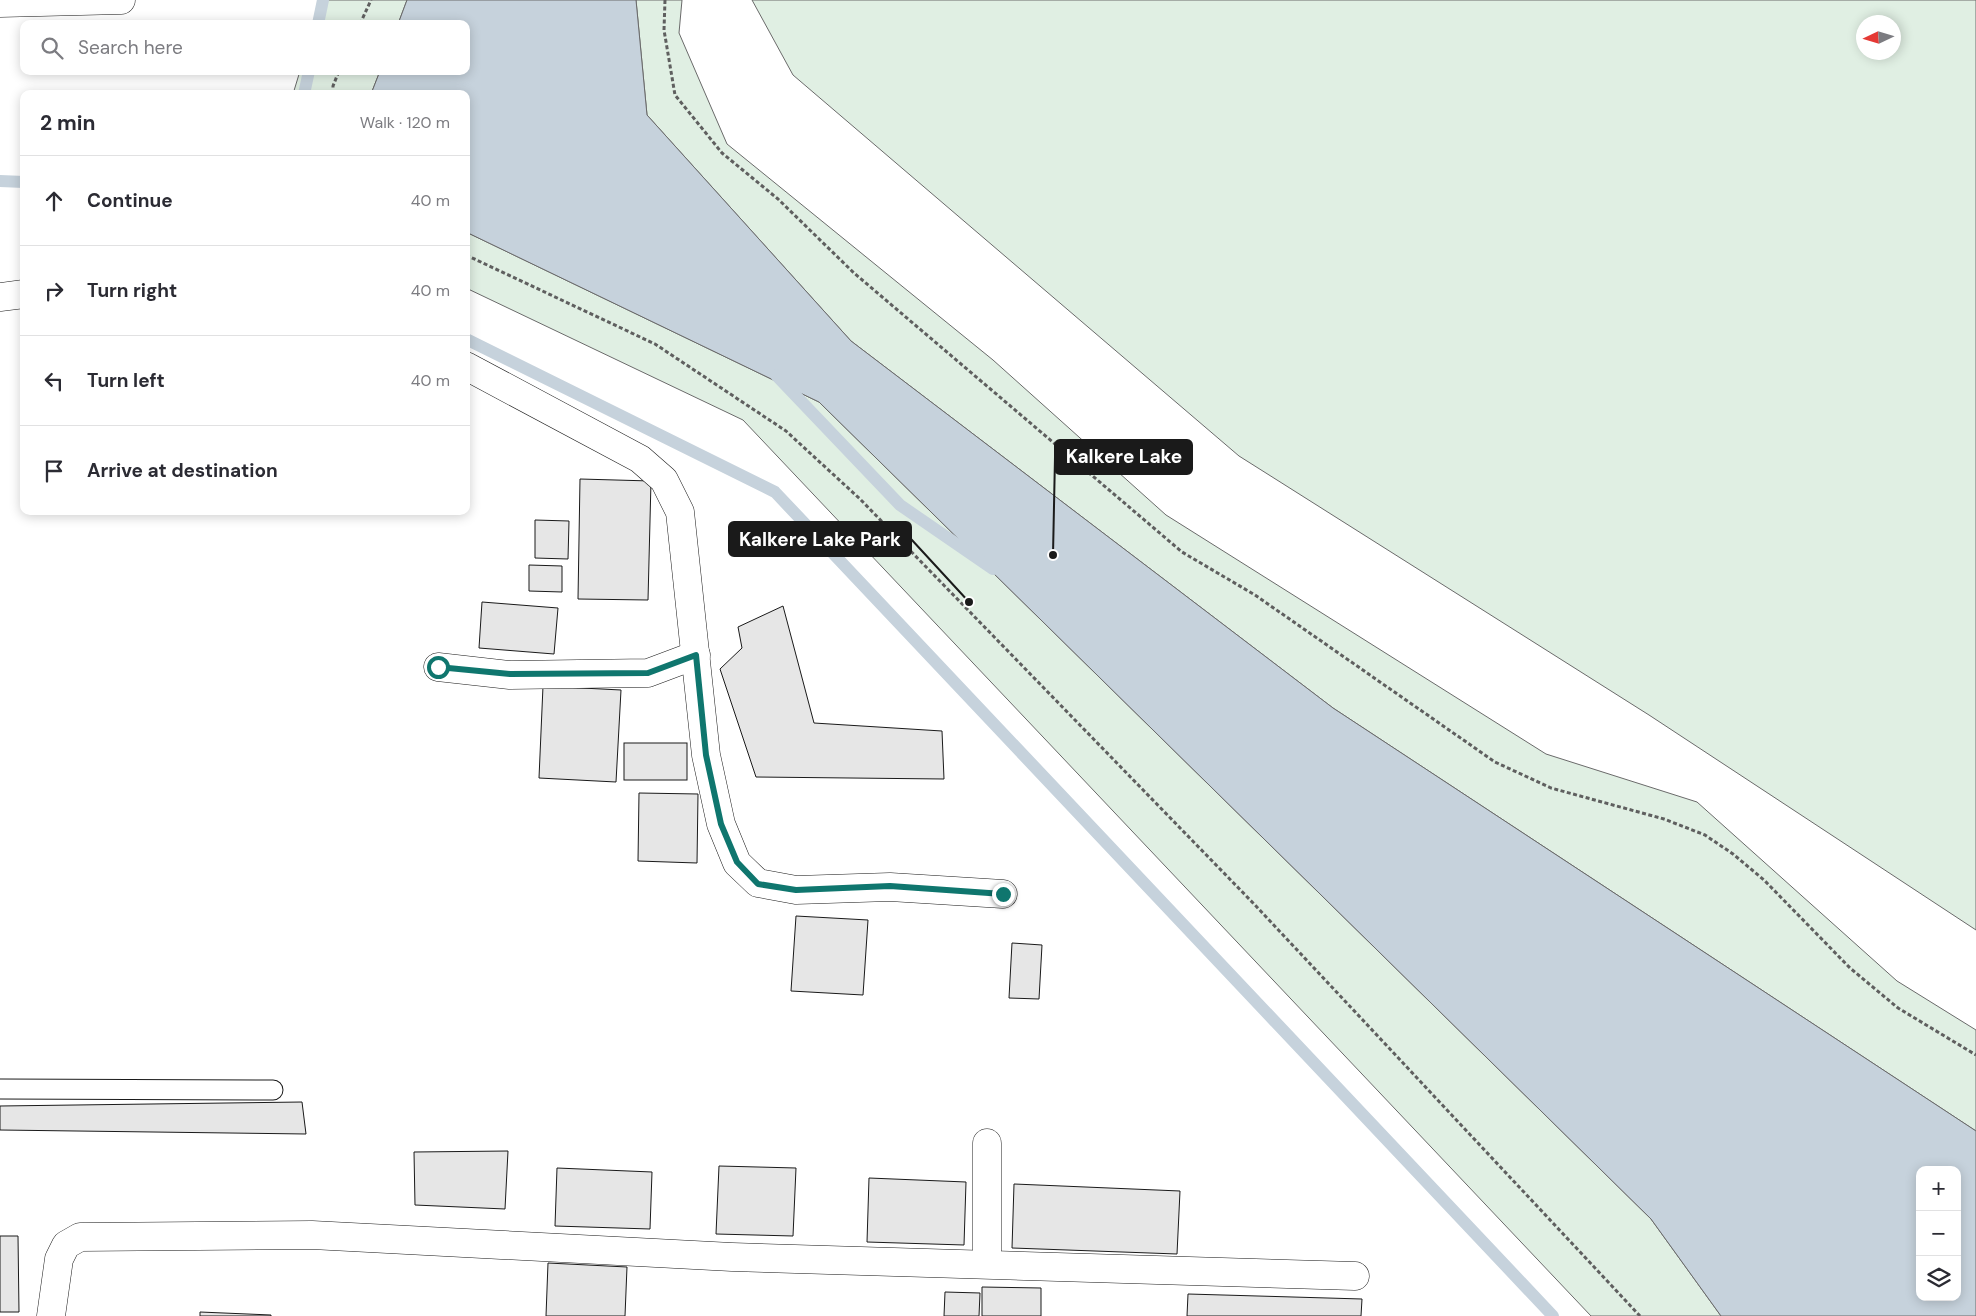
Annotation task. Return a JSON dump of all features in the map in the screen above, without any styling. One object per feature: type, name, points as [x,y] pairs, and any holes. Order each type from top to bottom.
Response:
[{"type":"street","points":[[0,3],[121,0]]},
{"type":"street","points":[[0,297],[20,294]]},
{"type":"street","points":[[470,368],[640,459],[664,480],[680,512],[706,755],[721,824],[737,862],[758,884],[796,890],[890,886],[1003,894]]},
{"type":"street","points":[[438,667],[510,674],[648,673],[696,655]]},
{"type":"street","points":[[987,1143],[987,1264]]},
{"type":"street","points":[[52,1316],[59,1259],[66,1245],[80,1237],[312,1236],[732,1257],[1356,1276]]},
{"type":"lane","points":[[0,1089],[273,1090]]},
{"type":"path","points":[[362,20],[370,0]]},
{"type":"path","points":[[665,0],[664,30],[675,95],[722,154],[778,199],[854,273],[1182,552],[1255,595],[1495,762],[1552,788],[1664,819],[1704,835],[1733,854],[1764,880],[1850,968],[1898,1008],[1976,1055]]},
{"type":"path","points":[[333,90],[337,75]]},
{"type":"path","points":[[470,256],[656,344],[786,431],[860,498],[1255,905],[1640,1316]]},
{"type":"green space","points":[[327,0],[407,0],[400,20],[320,20]]},
{"type":"green space","points":[[636,0],[682,0],[679,33],[727,144],[993,360],[1166,515],[1546,754],[1697,802],[1897,981],[1976,1030],[1976,1131],[1333,708],[851,341],[647,115]]},
{"type":"green space","points":[[752,0],[1976,0],[1976,930],[1649,715],[1239,456],[793,75]]},
{"type":"green space","points":[[299,75],[378,75],[373,90],[294,90]]},
{"type":"green space","points":[[470,234],[819,402],[1651,1219],[1721,1316],[1591,1316],[743,420],[470,290]]},
{"type":"shaded area","points":[[407,0],[636,0],[647,115],[851,341],[1333,708],[1976,1131],[1976,1316],[1721,1316],[1651,1219],[819,402],[470,234],[470,90],[373,90],[378,75],[470,75],[470,20],[400,20]]},
{"type":"building","points":[[580,479],[651,481],[648,600],[578,599]]},
{"type":"building","points":[[535,520],[569,521],[568,559],[535,558]]},
{"type":"building","points":[[529,565],[562,566],[562,592],[529,591]]},
{"type":"building","points":[[482,602],[558,608],[554,654],[479,648]]},
{"type":"building","points":[[783,606],[814,723],[942,731],[944,779],[756,777],[720,669],[742,648],[738,627]]},
{"type":"building","points":[[543,686],[621,690],[616,782],[539,778]]},
{"type":"building","points":[[624,743],[687,743],[687,780],[624,780]]},
{"type":"building","points":[[639,793],[698,794],[697,863],[638,861]]},
{"type":"building","points":[[796,916],[868,920],[863,995],[791,991]]},
{"type":"building","points":[[1012,943],[1042,945],[1039,999],[1009,998]]},
{"type":"building","points":[[302,1102],[306,1134],[0,1130],[0,1106]]},
{"type":"building","points":[[508,1151],[505,1209],[415,1205],[414,1152]]},
{"type":"building","points":[[719,1166],[796,1168],[793,1236],[716,1234]]},
{"type":"building","points":[[557,1168],[652,1172],[650,1229],[555,1226]]},
{"type":"building","points":[[869,1178],[966,1182],[964,1245],[867,1242]]},
{"type":"building","points":[[1014,1184],[1180,1191],[1177,1254],[1012,1248]]},
{"type":"building","points":[[0,1236],[18,1236],[19,1312],[0,1312]]},
{"type":"building","points":[[548,1263],[627,1267],[625,1316],[546,1316]]},
{"type":"building","points":[[982,1287],[1041,1288],[1041,1316],[982,1316]]},
{"type":"building","points":[[945,1292],[980,1293],[979,1316],[944,1316]]},
{"type":"building","points":[[1188,1294],[1362,1299],[1361,1316],[1187,1316]]},
{"type":"building","points":[[200,1312],[271,1315],[271,1316],[200,1316]]},
{"type":"waterway","points":[[319,20],[323,0]]},
{"type":"waterway","points":[[305,90],[308,75]]},
{"type":"waterway","points":[[0,181],[20,182]]},
{"type":"waterway","points":[[470,341],[775,492],[1553,1316]]},
{"type":"waterway","points":[[776,375],[900,505],[993,569]]},
{"type":"place","name":"Kalkere Lake","points":[[1053,555]]},
{"type":"place","name":"Kalkere Lake Park","points":[[969,602]]},
{"type":"route","points":[[438,667],[510,674],[648,673],[696,655],[706,755],[721,824],[737,862],[758,884],[796,890],[890,886],[1003,894]]}]
